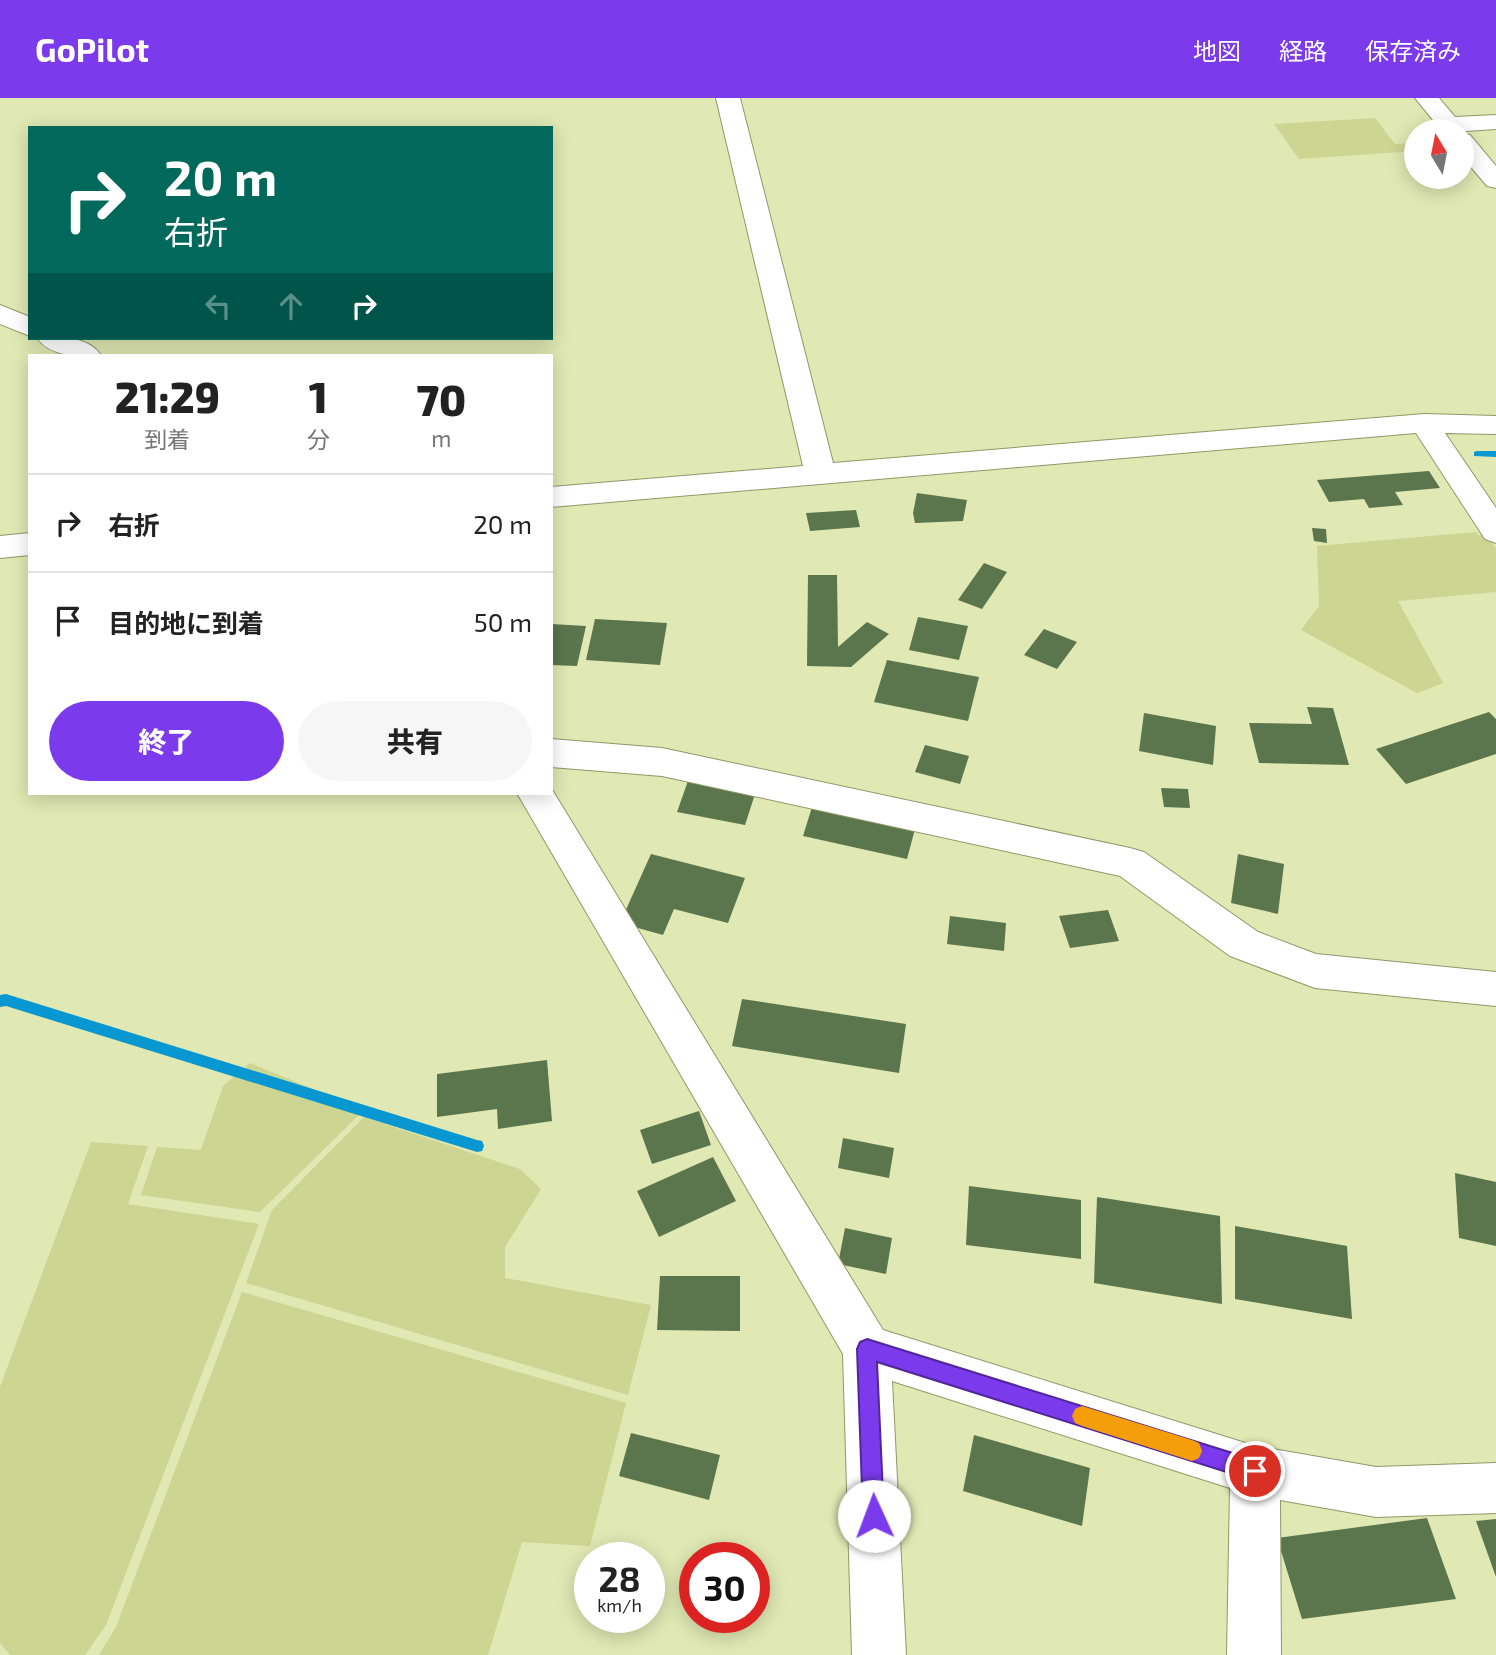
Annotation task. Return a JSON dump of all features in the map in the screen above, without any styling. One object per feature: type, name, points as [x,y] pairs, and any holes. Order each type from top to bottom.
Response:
[{"type":"street","points":[[728,98],[820,474]]},
{"type":"street","points":[[1427,98],[1444,119]]},
{"type":"street","points":[[1474,127],[1496,122]]},
{"type":"street","points":[[1474,155],[1496,181]]},
{"type":"street","points":[[0,313],[28,326]]},
{"type":"street","points":[[55,340],[85,354]]},
{"type":"street","points":[[1424,423],[1496,532]]},
{"type":"street","points":[[553,497],[1424,423],[1496,425]]},
{"type":"street","points":[[0,547],[28,544]]},
{"type":"street","points":[[553,753],[662,762],[1129,863],[1244,944],[1315,971],[1496,989]]},
{"type":"street","points":[[536,795],[867,1349],[879,1655]]},
{"type":"street","points":[[867,1349],[1255,1471],[1376,1492],[1496,1488]]},
{"type":"street","points":[[1254,1655],[1255,1471]]},
{"type":"green space","points":[[1375,118],[1395,144],[1404,144],[1404,152],[1299,159],[1274,124]]},
{"type":"green space","points":[[1476,532],[1478,535],[1487,535],[1496,549],[1496,592],[1398,601],[1443,683],[1417,693],[1301,630],[1319,606],[1317,546]]},
{"type":"green space","points":[[250,1063],[364,1110],[260,1212],[141,1195],[157,1147],[201,1150],[223,1086]]},
{"type":"green space","points":[[364,1117],[520,1169],[541,1189],[505,1247],[505,1278],[651,1305],[628,1395],[246,1283],[272,1210]]},
{"type":"green space","points":[[91,1142],[148,1146],[128,1204],[259,1224],[106,1625],[85,1655],[10,1655],[0,1643],[0,1387]]},
{"type":"green space","points":[[242,1292],[626,1403],[591,1542],[574,1542],[574,1545],[522,1542],[488,1655],[99,1655],[116,1627]]},
{"type":"building","points":[[1429,471],[1440,488],[1395,492],[1403,505],[1369,508],[1364,499],[1329,502],[1317,480]]},
{"type":"building","points":[[917,493],[967,500],[963,521],[915,523],[913,513]]},
{"type":"building","points":[[856,510],[860,527],[810,531],[806,513]]},
{"type":"building","points":[[1312,528],[1326,529],[1327,543],[1314,541]]},
{"type":"building","points":[[984,563],[1007,572],[982,609],[958,600]]},
{"type":"building","points":[[808,575],[837,575],[838,647],[867,622],[889,634],[851,667],[807,666]]},
{"type":"building","points":[[918,617],[968,626],[959,660],[909,650]]},
{"type":"building","points":[[595,619],[667,623],[660,665],[586,660]]},
{"type":"building","points":[[553,624],[586,626],[577,666],[553,665]]},
{"type":"building","points":[[1044,629],[1077,642],[1057,669],[1024,655]]},
{"type":"building","points":[[887,660],[979,677],[968,721],[874,702]]},
{"type":"building","points":[[1307,707],[1333,708],[1349,765],[1259,763],[1249,723],[1312,724]]},
{"type":"building","points":[[1489,712],[1496,719],[1496,754],[1406,784],[1376,749]]},
{"type":"building","points":[[1144,713],[1216,726],[1213,765],[1139,751]]},
{"type":"building","points":[[925,745],[969,756],[960,784],[915,772]]},
{"type":"building","points":[[689,778],[756,791],[745,825],[677,812]]},
{"type":"building","points":[[1161,788],[1188,789],[1190,808],[1164,807]]},
{"type":"building","points":[[812,807],[915,829],[907,859],[803,836]]},
{"type":"building","points":[[651,854],[745,878],[728,923],[674,909],[663,935],[620,923]]},
{"type":"building","points":[[1238,854],[1284,864],[1278,914],[1231,903]]},
{"type":"building","points":[[1108,910],[1119,941],[1070,948],[1059,916]]},
{"type":"building","points":[[950,916],[1006,923],[1004,951],[947,944]]},
{"type":"building","points":[[742,999],[906,1024],[899,1073],[732,1046]]},
{"type":"building","points":[[547,1060],[552,1121],[498,1129],[497,1109],[437,1117],[437,1074]]},
{"type":"building","points":[[699,1111],[711,1145],[652,1164],[640,1130]]},
{"type":"building","points":[[843,1138],[894,1148],[889,1178],[838,1168]]},
{"type":"building","points":[[713,1157],[736,1201],[659,1237],[637,1191]]},
{"type":"building","points":[[1455,1173],[1496,1182],[1496,1246],[1459,1238]]},
{"type":"building","points":[[969,1186],[1081,1200],[1081,1259],[966,1245]]},
{"type":"building","points":[[1097,1197],[1220,1216],[1222,1304],[1094,1283]]},
{"type":"building","points":[[1235,1226],[1347,1246],[1352,1319],[1235,1299]]},
{"type":"building","points":[[845,1228],[892,1238],[886,1274],[838,1264]]},
{"type":"building","points":[[660,1276],[740,1276],[740,1331],[657,1330]]},
{"type":"building","points":[[631,1433],[720,1455],[709,1500],[619,1476]]},
{"type":"building","points":[[974,1435],[1090,1468],[1082,1526],[963,1491]]},
{"type":"building","points":[[1427,1518],[1456,1599],[1302,1619],[1277,1538]]},
{"type":"building","points":[[1496,1519],[1496,1577],[1476,1521]]},
{"type":"waterway","points":[[1477,454],[1496,454]]},
{"type":"waterway","points":[[0,1001],[6,1000],[477,1146]]},
{"type":"slow traffic","points":[[1082,1416],[1192,1451]]},
{"type":"route","points":[[874,1516],[867,1349],[1255,1471]]}]
